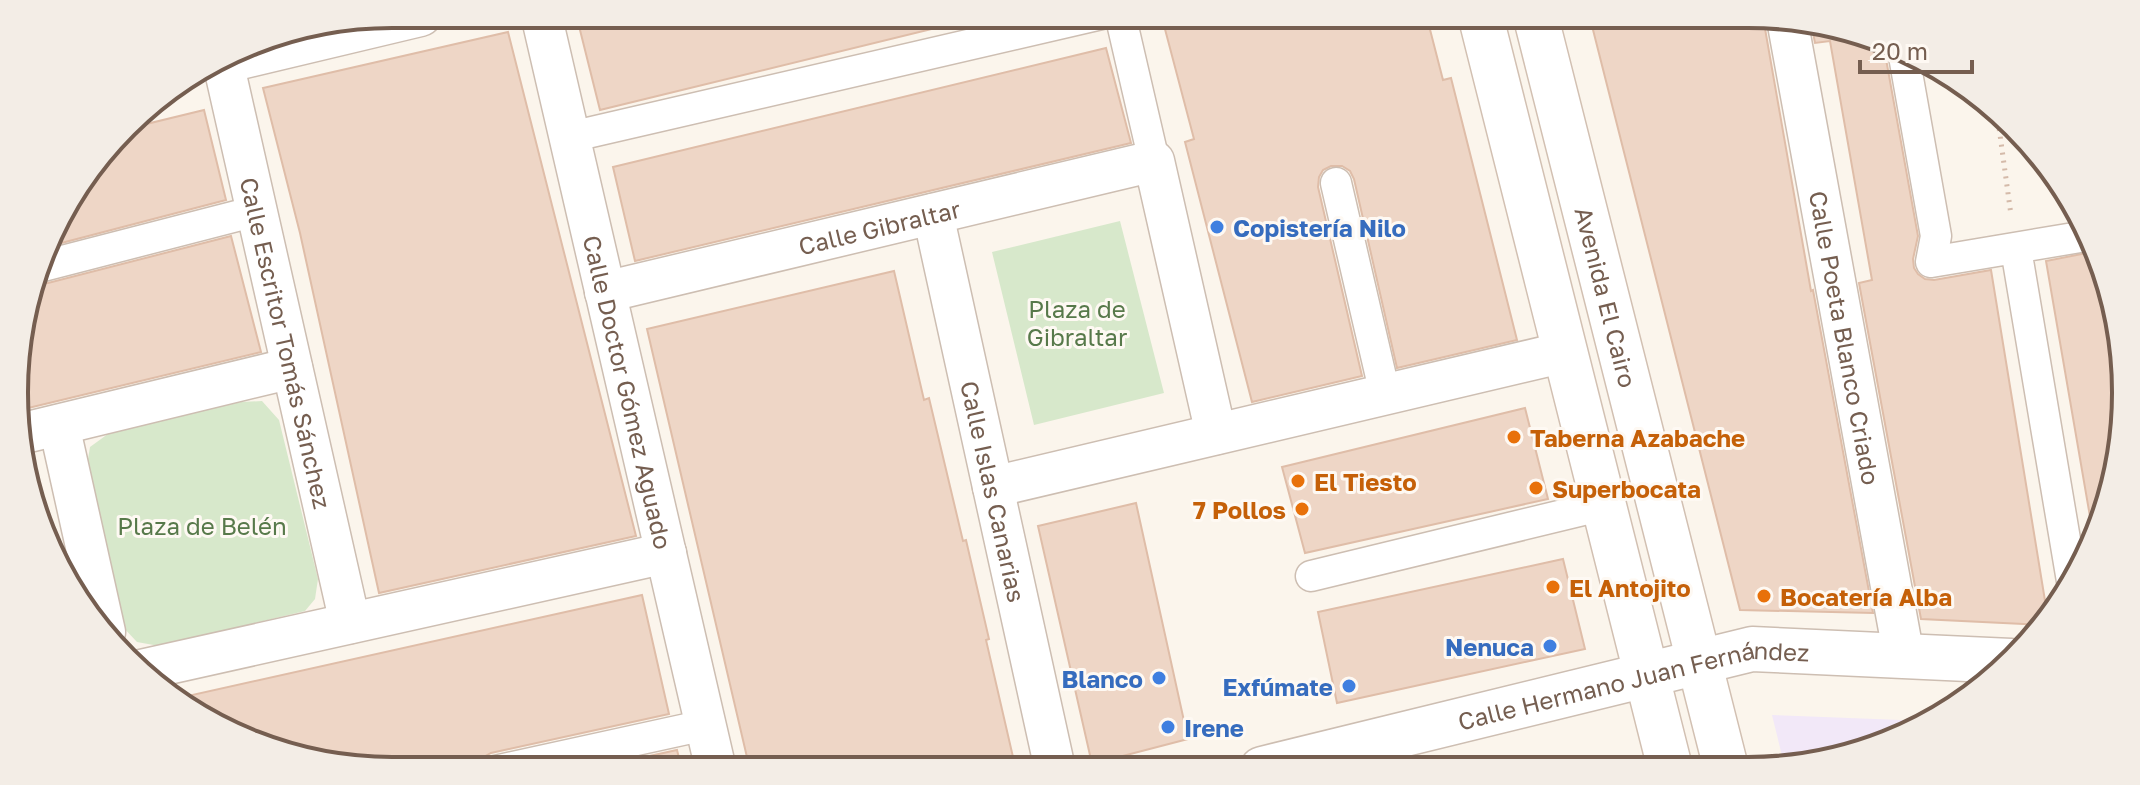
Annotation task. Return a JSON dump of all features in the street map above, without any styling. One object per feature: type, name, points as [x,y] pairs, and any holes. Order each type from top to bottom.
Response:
[{"type":"main road","points":[[1484,28],[1667,757]]},
{"type":"main road","name":"Avenida El Cairo","points":[[1539,28],[1723,757]]},
{"type":"main road","points":[[261,53],[353,30]]},
{"type":"main road","name":"Calle Hermano Juan Fernández","points":[[1311,757],[1752,649],[1995,660]]},
{"type":"street","name":"Calle Doctor Gómez Aguado","points":[[544,28],[713,757]]},
{"type":"street","points":[[570,137],[1041,28]]},
{"type":"street","points":[[1123,28],[1216,434]]},
{"type":"street","name":"Calle Poeta Blanco Criado","points":[[1789,31],[1904,657]]},
{"type":"street","points":[[1905,64],[1936,236],[1931,262],[2077,238]]},
{"type":"street","name":"Calle Escritor Tomás Sánchez","points":[[225,69],[350,623]]},
{"type":"street","name":"Calle Gibraltar","points":[[605,292],[1154,161]]},
{"type":"street","points":[[1336,183],[1385,394]]},
{"type":"street","points":[[52,264],[256,211]]},
{"type":"street","name":"Calle Islas Canarias","points":[[933,214],[1052,757]]},
{"type":"street","points":[[2016,249],[2069,563]]},
{"type":"street","points":[[993,487],[1565,352]]},
{"type":"street","points":[[30,432],[292,368]]},
{"type":"street","points":[[59,425],[100,610]]},
{"type":"street","points":[[1311,576],[1604,505]]},
{"type":"street","points":[[153,667],[666,553]]},
{"type":"street","points":[[559,757],[705,725]]},
{"type":"path","points":[[1999,129],[2016,249]]},
{"type":"shaded area","points":[[1772,715],[1906,720],[1842,745],[1782,755]]},
{"type":"green space","name":"Plaza de Gibraltar","points":[[1120,221],[1164,393],[1034,425],[992,252]]},
{"type":"green space","name":"Plaza de Belén","points":[[262,401],[279,420],[318,579],[315,599],[305,611],[159,646],[137,642],[121,625],[86,471],[90,447],[112,431],[241,402]]},
{"type":"building","points":[[580,28],[936,28],[600,110]]},
{"type":"building","points":[[1165,28],[1430,28],[1443,80],[1451,78],[1517,340],[1397,368],[1354,179],[1350,171],[1342,166],[1331,166],[1323,170],[1318,187],[1362,376],[1252,402],[1185,142],[1194,139]]},
{"type":"building","points":[[1593,28],[1765,29],[1811,291],[1873,613],[1740,610]]},
{"type":"building","points":[[508,32],[636,536],[379,593],[300,233],[263,88]]},
{"type":"building","points":[[1813,34],[1842,40],[1887,56],[1918,236],[1913,259],[1918,274],[1934,280],[1991,270],[2045,603],[2029,624],[1921,619],[1859,283],[1872,280],[1830,41],[1815,43]]},
{"type":"building","points":[[1106,48],[1131,143],[635,261],[613,167]]},
{"type":"building","points":[[204,110],[226,200],[60,243],[89,190],[118,152],[146,124]]},
{"type":"building","points":[[231,236],[261,352],[29,408],[31,345],[40,298],[45,283]]},
{"type":"building","points":[[2084,254],[2105,321],[2111,369],[2111,416],[2105,464],[2090,517],[2046,261]]},
{"type":"building","points":[[894,271],[924,400],[929,398],[963,541],[966,540],[1013,757],[747,757],[647,329]]},
{"type":"building","points":[[1525,408],[1548,499],[1305,553],[1282,467]]},
{"type":"building","points":[[1136,503],[1188,739],[1119,757],[1090,757],[1038,526]]},
{"type":"building","points":[[1563,559],[1585,649],[1337,703],[1318,612]]},
{"type":"building","points":[[642,595],[669,714],[484,757],[392,757],[345,754],[298,745],[231,719],[189,696]]},
{"type":"building","points":[[677,750],[679,757],[645,757]]},
{"type":"place","name":"Copistería Nilo","points":[[1217,227]]},
{"type":"place","name":"Taberna Azabache","points":[[1514,437]]},
{"type":"place","name":"El Tiesto","points":[[1298,481]]},
{"type":"place","name":"Superbocata","points":[[1536,488]]},
{"type":"place","name":"7 Pollos","points":[[1302,509]]},
{"type":"place","name":"El Antojito","points":[[1553,587]]},
{"type":"place","name":"Bocatería Alba","points":[[1764,596]]},
{"type":"place","name":"Nenuca","points":[[1550,646]]},
{"type":"place","name":"Blanco","points":[[1159,678]]},
{"type":"place","name":"Exfúmate","points":[[1349,686]]},
{"type":"place","name":"Irene","points":[[1168,727]]}]
